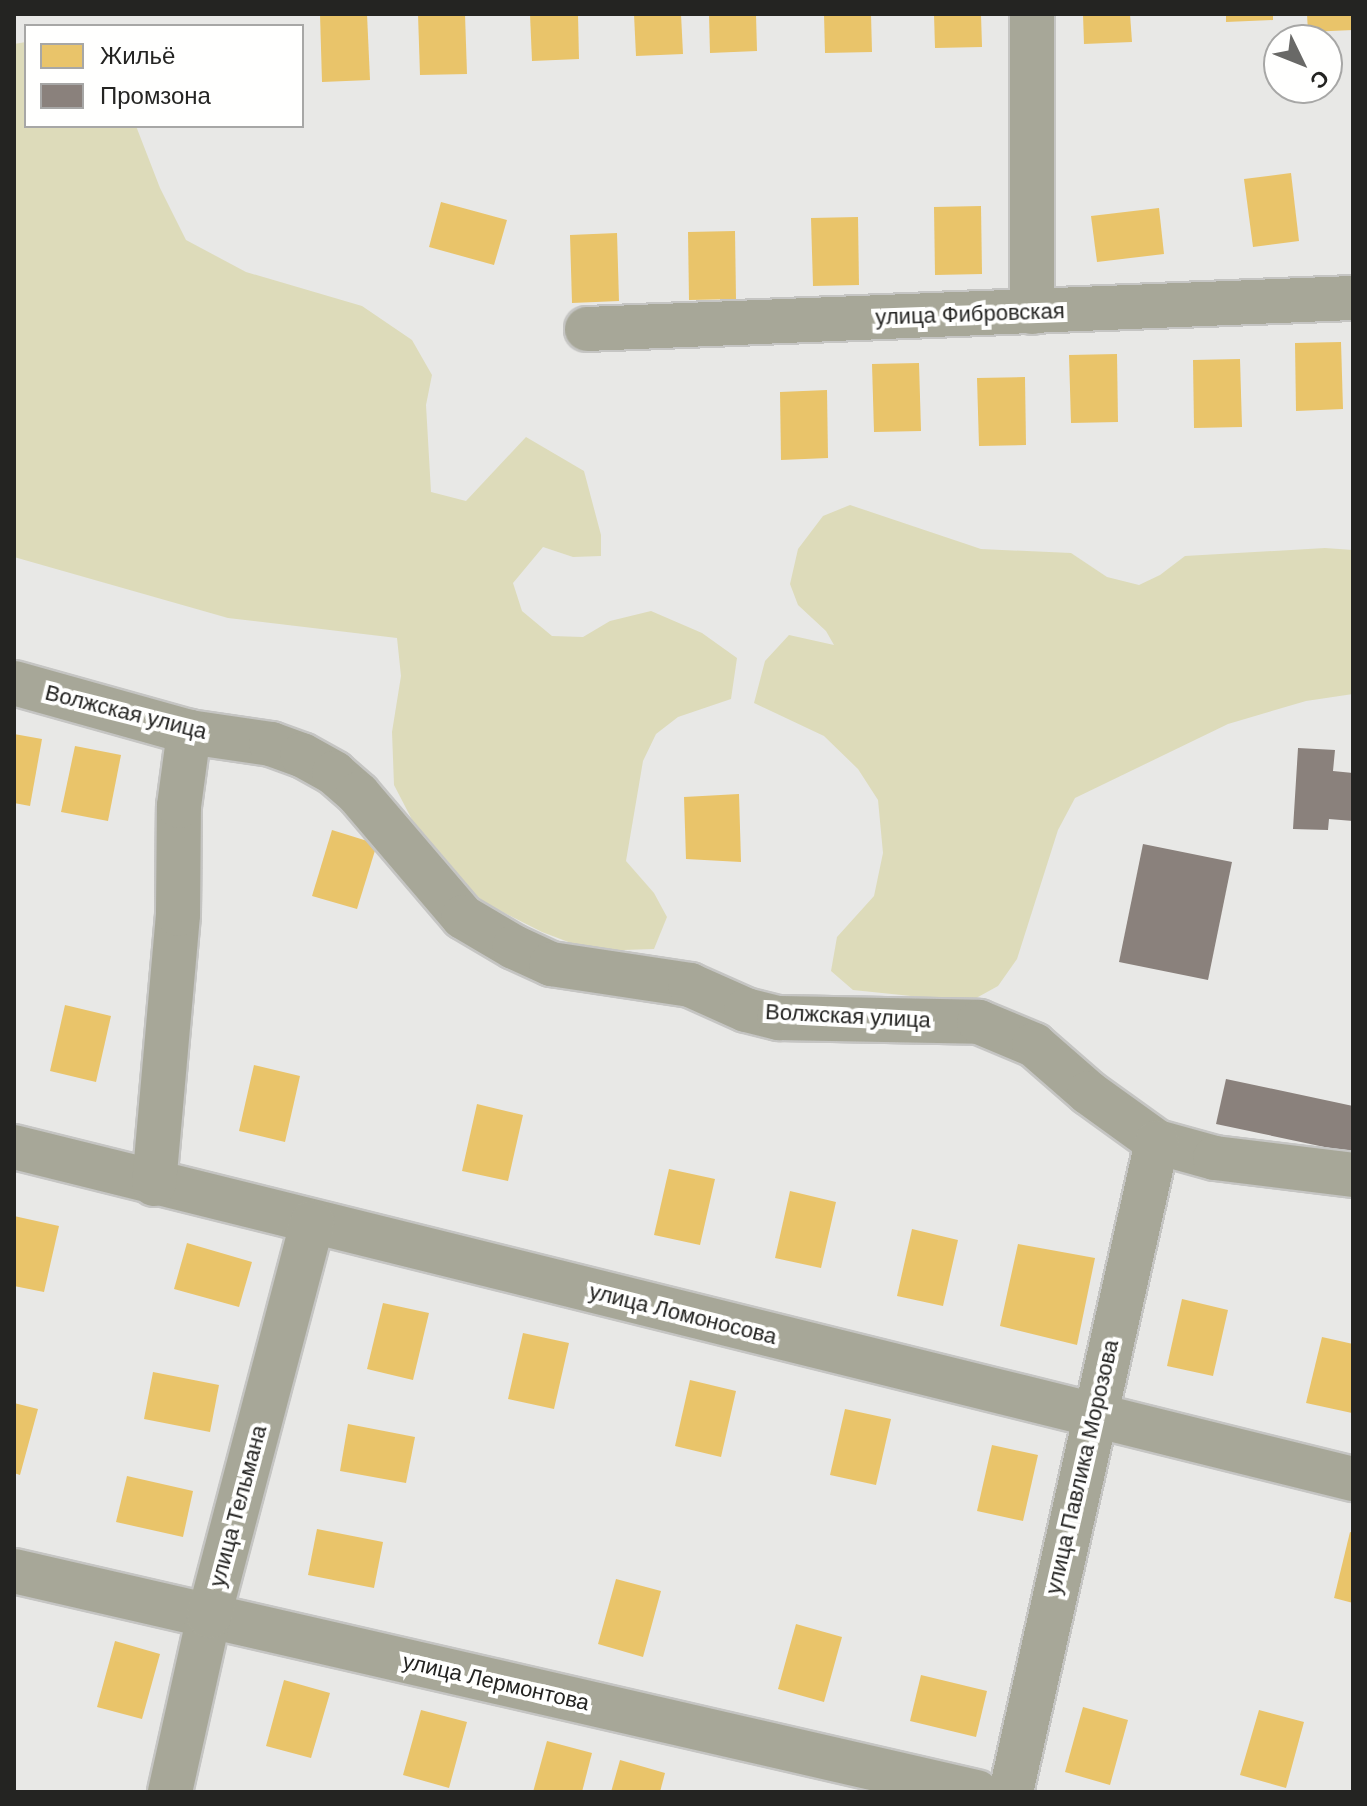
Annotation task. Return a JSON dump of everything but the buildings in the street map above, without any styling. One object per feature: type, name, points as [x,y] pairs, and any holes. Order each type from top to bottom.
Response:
[{"type":"street","points":[[1032,14],[1032,312]]},
{"type":"street","name":"улица Фибровская","points":[[587,329],[1353,298]]},
{"type":"street","name":"Волжская улица","points":[[14,683],[189,732],[271,744],[302,755],[334,773],[358,794],[463,917],[514,947],[551,964],[690,985],[746,1010],[779,1018],[979,1022],[1034,1045],[1089,1093],[1157,1142],[1215,1158],[1353,1175]]},
{"type":"street","points":[[154,1184],[178,914],[179,806],[189,732]]},
{"type":"street","name":"улица Павлика Морозова","points":[[1011,1792],[1093,1415],[1157,1142]]},
{"type":"street","name":"улица Ломоносова","points":[[14,1147],[1353,1479]]},
{"type":"street","name":"улица Тельмана","points":[[170,1792],[209,1616],[312,1222]]},
{"type":"street","name":"улица Лермонтова","points":[[14,1571],[977,1792]]},
{"type":"shaded area","points":[[24,42],[24,128],[137,128],[160,188],[186,240],[246,272],[362,306],[412,340],[432,375],[426,405],[431,492],[466,501],[526,437],[584,471],[601,535],[601,556],[573,557],[543,547],[513,583],[522,611],[552,636],[583,637],[610,621],[651,611],[702,633],[737,658],[731,699],[678,717],[656,734],[643,761],[626,861],[654,893],[667,917],[654,949],[592,951],[542,932],[485,903],[449,870],[421,837],[394,785],[392,732],[401,676],[397,638],[228,618],[14,557],[14,44]]},
{"type":"shaded area","points":[[850,505],[981,549],[1071,553],[1107,577],[1139,585],[1160,575],[1185,556],[1325,548],[1353,550],[1353,694],[1306,701],[1228,724],[1075,798],[1058,830],[1017,959],[998,986],[969,1002],[853,990],[831,971],[837,937],[874,896],[883,853],[878,800],[858,769],[824,736],[754,703],[765,661],[789,635],[834,645],[826,631],[798,605],[790,584],[798,549],[823,516]]}]
